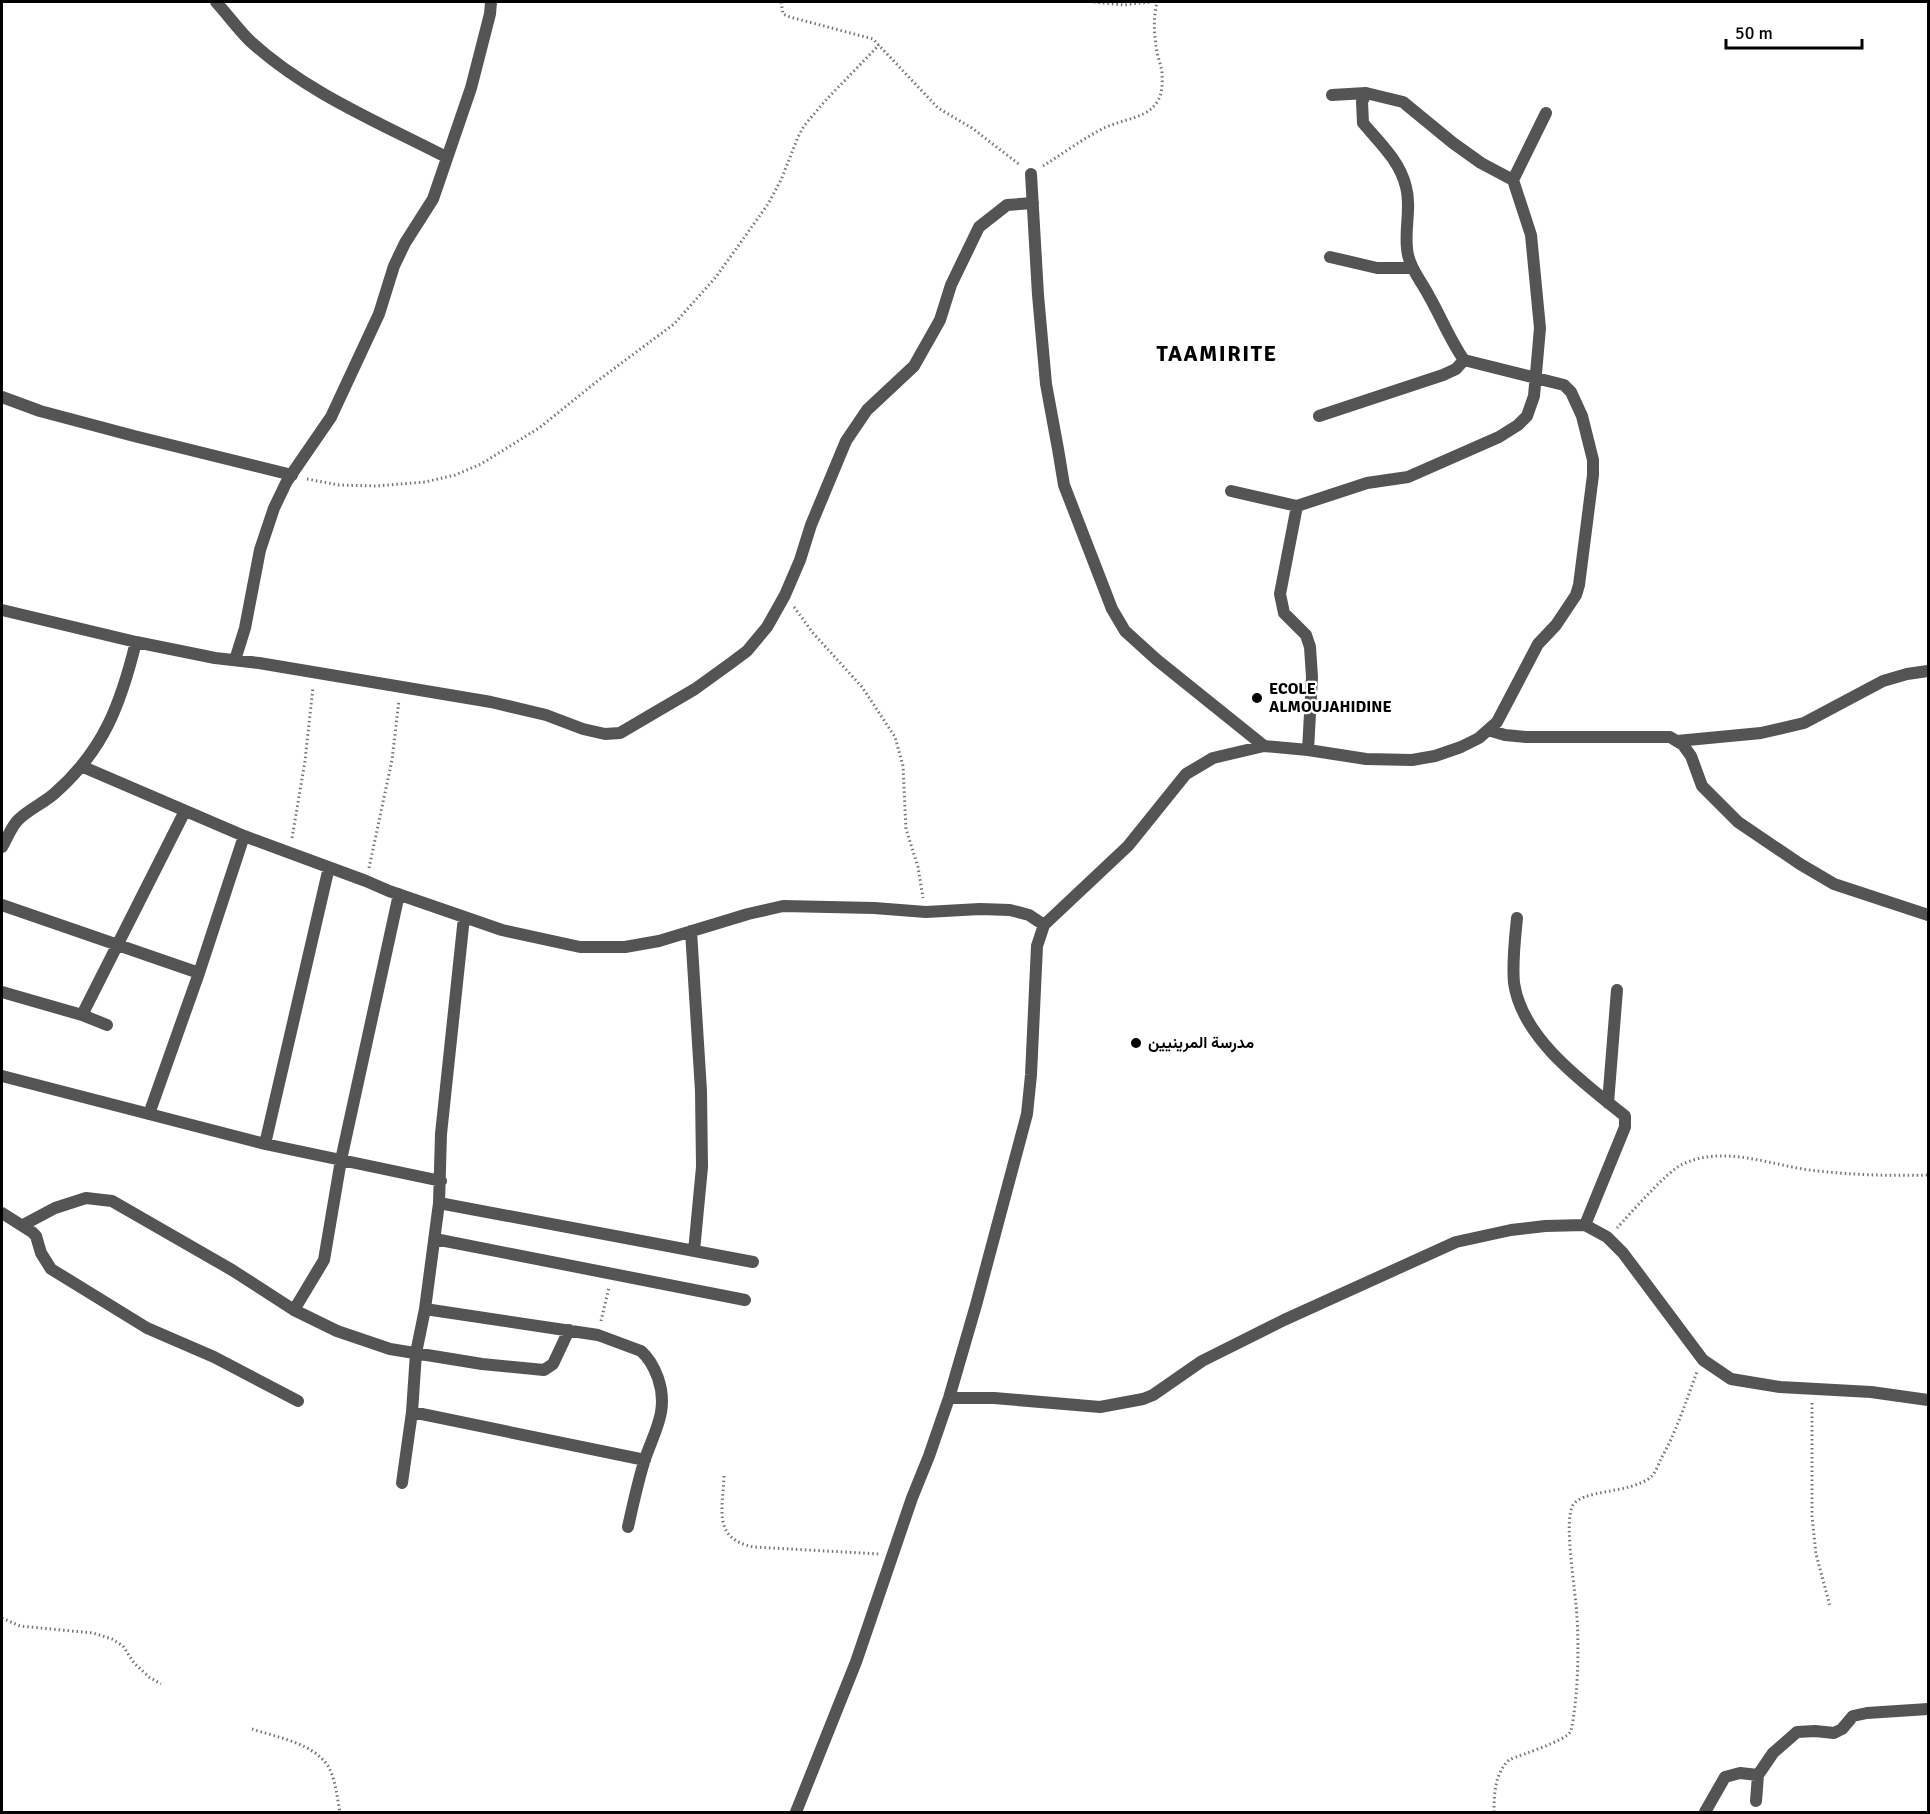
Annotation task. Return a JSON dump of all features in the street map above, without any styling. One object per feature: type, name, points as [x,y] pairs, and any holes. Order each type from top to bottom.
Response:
[{"type":"street","points":[[216,2],[249,39],[295,77],[446,157]]},
{"type":"street","points":[[235,660],[245,628],[260,550],[274,508],[292,475],[331,417],[379,314],[405,243],[433,199],[471,88],[491,2]]},
{"type":"street","points":[[1231,490],[1296,506],[1367,483],[1407,477],[1499,437],[1518,425],[1527,416],[1534,396],[1540,328],[1531,235],[1513,180],[1481,163],[1403,102],[1365,93],[1332,95]]},
{"type":"street","points":[[796,1812],[856,1662],[949,1398],[1013,1171],[1026,1114],[1031,1075],[1037,946],[1044,925],[1128,846],[1186,774],[1213,758],[1264,746],[1366,759],[1412,760],[1435,756],[1461,747],[1497,722],[1538,644],[1556,625],[1576,595],[1593,475],[1590,445],[1571,392],[1564,385],[1464,360],[1407,254],[1406,187],[1388,150],[1363,123],[1362,102],[1365,93]]},
{"type":"street","points":[[1513,180],[1546,114]]},
{"type":"street","points":[[1031,174],[1046,384],[1063,476],[1083,537],[1105,586],[1112,609],[1125,631],[1157,660],[1264,746]]},
{"type":"street","points":[[2,610],[136,642],[491,702],[546,715],[583,729],[605,734],[621,733],[695,689],[747,651],[767,627],[785,595],[846,441],[867,410],[914,366],[940,320],[951,285],[979,227],[1007,205],[1033,203]]},
{"type":"street","points":[[1330,257],[1377,268],[1413,268]]},
{"type":"street","points":[[1319,416],[1443,375],[1456,369],[1464,360]]},
{"type":"street","points":[[2,397],[40,411],[292,475]]},
{"type":"street","points":[[1296,506],[1280,594],[1284,613],[1306,635],[1310,647],[1312,677],[1308,750]]},
{"type":"street","points":[[2,847],[17,820],[56,793],[81,766],[104,735],[119,703],[136,642]]},
{"type":"street","points":[[1488,730],[1505,735],[1526,737],[1660,736],[1677,741],[1761,733],[1804,723],[1883,681],[1929,671]]},
{"type":"street","points":[[1677,741],[1690,756],[1702,786],[1738,822],[1834,884],[1929,915]]},
{"type":"street","points":[[81,766],[244,836],[399,894],[502,930],[580,947],[626,947],[659,941],[783,906],[874,908],[926,912],[1010,910],[1029,915],[1044,925]]},
{"type":"street","points":[[82,1015],[185,812]]},
{"type":"street","points":[[149,1114],[244,836]]},
{"type":"street","points":[[265,1144],[329,867]]},
{"type":"street","points":[[294,1310],[324,1260],[341,1160],[399,894]]},
{"type":"street","points":[[2,905],[199,973]]},
{"type":"street","points":[[402,1483],[412,1412],[416,1353],[425,1309],[439,1203],[441,1134],[464,917]]},
{"type":"street","points":[[1517,918],[1514,983],[1521,1009],[1545,1044],[1580,1081],[1625,1116],[1625,1127],[1585,1225]]},
{"type":"street","points":[[691,931],[701,1091],[702,1167],[694,1251]]},
{"type":"street","points":[[1608,1103],[1617,990]]},
{"type":"street","points":[[2,992],[82,1015],[107,1025]]},
{"type":"street","points":[[2,1076],[265,1144],[441,1181]]},
{"type":"street","points":[[23,1225],[55,1208],[78,1200],[86,1198],[112,1201],[232,1270],[294,1310],[373,1344],[416,1353],[483,1364],[544,1370],[553,1364],[568,1330]]},
{"type":"street","points":[[439,1203],[753,1262]]},
{"type":"street","points":[[2,1213],[23,1225],[36,1236],[45,1261],[51,1269],[68,1280],[147,1328],[213,1357],[298,1401]]},
{"type":"street","points":[[949,1398],[994,1398],[1089,1407],[1125,1404],[1153,1395],[1202,1361],[1284,1320],[1456,1242],[1511,1230],[1585,1225],[1607,1237],[1623,1253],[1703,1360],[1731,1379],[1812,1390],[1871,1392],[1929,1400]]},
{"type":"street","points":[[435,1239],[745,1300]]},
{"type":"street","points":[[425,1309],[598,1335],[641,1351],[650,1360],[662,1390],[663,1404],[659,1424],[645,1460],[628,1527]]},
{"type":"street","points":[[412,1412],[645,1460]]},
{"type":"street","points":[[1756,1801],[1758,1775],[1773,1753],[1797,1732],[1834,1733],[1839,1732],[1853,1716],[1929,1708]]},
{"type":"street","points":[[1705,1812],[1725,1777],[1740,1773],[1758,1775]]},
{"type":"path","points":[[781,2],[783,14],[873,39],[938,108],[972,128],[1031,174],[1103,129],[1140,117],[1154,106],[1160,97],[1162,74],[1154,26],[1157,2]]},
{"type":"path","points":[[1094,2],[1124,5],[1149,2]]},
{"type":"path","points":[[292,475],[339,485],[376,486],[425,482],[455,475],[481,464],[539,428],[674,324],[716,277],[768,204],[804,126],[879,45]]},
{"type":"path","points":[[785,595],[813,633],[862,687],[895,737],[903,766],[906,829],[918,867],[926,912]]},
{"type":"path","points":[[289,852],[305,761],[315,674]]},
{"type":"path","points":[[366,880],[392,760],[400,686]]},
{"type":"path","points":[[1607,1237],[1681,1164],[1704,1158],[1725,1156],[1746,1158],[1817,1171],[1929,1175]]},
{"type":"path","points":[[598,1335],[611,1274]]},
{"type":"path","points":[[1494,1812],[1497,1779],[1504,1764],[1509,1760],[1560,1741],[1569,1736],[1571,1731],[1578,1620],[1569,1530],[1572,1506],[1585,1496],[1623,1490],[1638,1485],[1652,1476],[1675,1431],[1703,1360]]},
{"type":"path","points":[[1812,1390],[1812,1516],[1816,1554],[1830,1606]]},
{"type":"path","points":[[723,1476],[724,1527],[731,1539],[736,1542],[754,1547],[893,1556]]},
{"type":"path","points":[[2,1618],[20,1626],[93,1633],[112,1639],[123,1646],[134,1663],[149,1677],[161,1684]]},
{"type":"path","points":[[252,1730],[291,1741],[320,1757],[328,1766],[332,1776],[340,1812]]},
{"type":"place","name":"ECOLE ALMOUJAHIDINE","points":[[1257,698]]},
{"type":"place","name":"مدرسة المرينيين","points":[[1136,1043]]},
{"type":"district","name":"TAAMIRITE","points":[[1217,353]]}]
